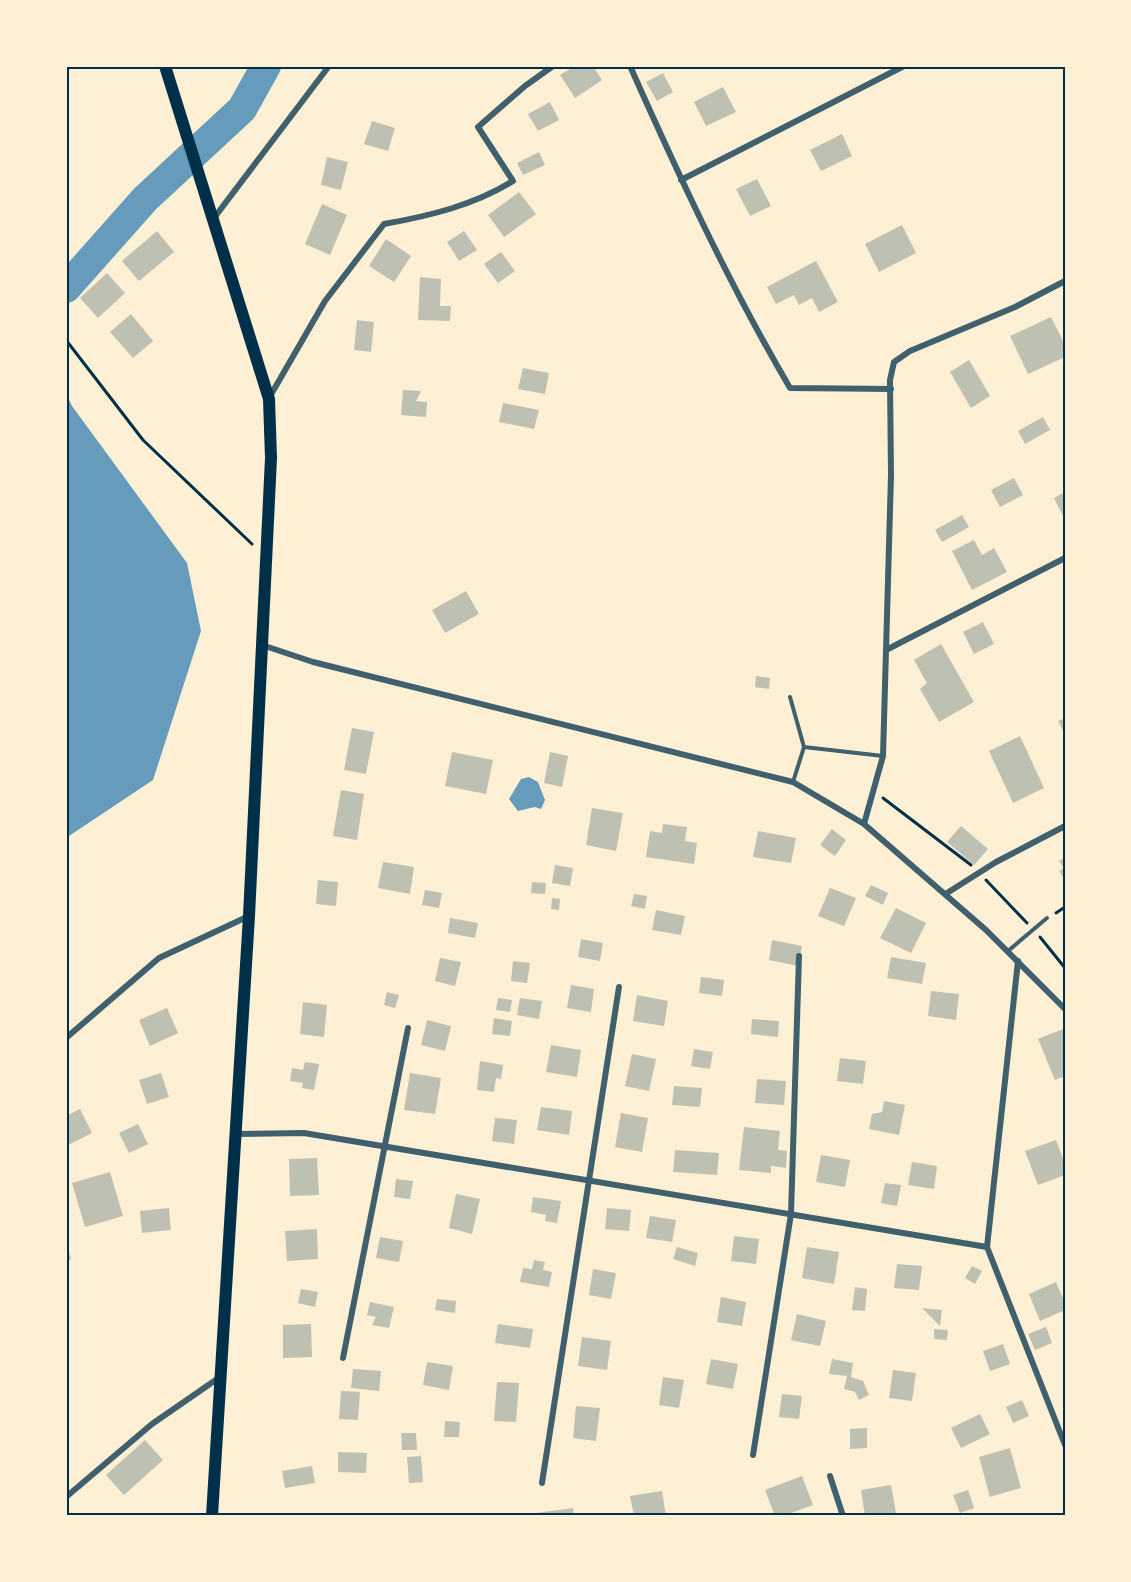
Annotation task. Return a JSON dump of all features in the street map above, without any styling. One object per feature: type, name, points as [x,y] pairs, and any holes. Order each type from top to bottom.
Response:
[{"type":"main road","points":[[165,66],[269,399],[271,458],[249,916],[212,1516]]},
{"type":"street","points":[[213,217],[329,66]]},
{"type":"street","points":[[269,399],[325,301],[384,224],[426,216],[496,192],[513,181],[478,127],[525,86],[554,66]]},
{"type":"street","points":[[630,66],[681,180],[759,336],[790,388],[891,389]]},
{"type":"street","points":[[681,180],[901,68]]},
{"type":"street","points":[[864,824],[883,756],[888,649],[891,389],[894,362],[910,351],[1016,306],[1065,281]]},
{"type":"street","points":[[888,649],[1065,558]]},
{"type":"street","points":[[262,645],[313,662],[793,782],[864,824],[947,893],[1065,1009]]},
{"type":"street","points":[[947,893],[996,862],[1065,826]]},
{"type":"street","points":[[66,1038],[159,958],[249,916]]},
{"type":"street","points":[[753,1455],[791,1214],[799,957]]},
{"type":"street","points":[[1018,961],[987,1247],[1065,1445]]},
{"type":"street","points":[[542,1483],[619,987]]},
{"type":"street","points":[[343,1358],[408,1029]]},
{"type":"street","points":[[235,1134],[304,1134],[987,1247]]},
{"type":"street","points":[[66,1497],[152,1425],[221,1376]]},
{"type":"street","points":[[830,1476],[843,1516]]},
{"type":"lane","points":[[790,697],[804,747],[793,782]]},
{"type":"lane","points":[[804,747],[883,756]]},
{"type":"lane","points":[[1008,951],[1047,918]]},
{"type":"path","points":[[66,340],[143,440],[266,558]]},
{"type":"water","points":[[66,393],[72,406],[187,563],[201,631],[153,780],[66,838]]},
{"type":"water","points":[[529,777],[538,782],[545,800],[541,809],[535,807],[518,811],[509,799],[521,779]]},
{"type":"building","points":[[575,66],[593,66],[602,80],[575,98],[560,75]]},
{"type":"building","points":[[663,73],[673,92],[657,101],[646,82]]},
{"type":"building","points":[[723,87],[736,112],[706,126],[694,102]]},
{"type":"building","points":[[550,102],[559,120],[538,131],[528,114]]},
{"type":"building","points":[[372,121],[395,128],[388,151],[364,144]]},
{"type":"building","points":[[842,134],[852,156],[821,171],[810,150]]},
{"type":"building","points":[[539,152],[545,165],[523,175],[517,163]]},
{"type":"building","points":[[327,157],[348,162],[341,190],[321,185]]},
{"type":"building","points":[[757,179],[771,206],[750,216],[736,189]]},
{"type":"building","points":[[519,192],[536,214],[504,237],[488,215]]},
{"type":"building","points":[[322,204],[347,215],[330,255],[305,244]]},
{"type":"building","points":[[902,225],[916,253],[879,272],[865,244]]},
{"type":"building","points":[[157,231],[174,252],[139,281],[122,261]]},
{"type":"building","points":[[464,231],[477,250],[459,261],[447,242]]},
{"type":"building","points":[[386,239],[411,256],[394,282],[369,266]]},
{"type":"building","points":[[501,252],[515,271],[498,283],[484,264]]},
{"type":"building","points":[[816,261],[838,302],[819,312],[812,298],[799,305],[794,295],[776,304],[767,287]]},
{"type":"building","points":[[107,273],[125,293],[98,318],[80,298]]},
{"type":"building","points":[[420,277],[441,279],[440,306],[451,306],[450,321],[418,320]]},
{"type":"building","points":[[131,314],[153,341],[133,358],[110,332]]},
{"type":"building","points":[[1051,317],[1065,345],[1065,357],[1028,374],[1010,336]]},
{"type":"building","points":[[357,320],[374,322],[371,352],[354,350]]},
{"type":"building","points":[[969,360],[990,396],[971,408],[950,372]]},
{"type":"building","points":[[523,368],[549,373],[545,394],[518,389]]},
{"type":"building","points":[[403,390],[421,391],[416,401],[427,402],[426,417],[401,415]]},
{"type":"building","points":[[503,403],[539,410],[534,429],[499,422]]},
{"type":"building","points":[[1043,417],[1050,430],[1025,444],[1018,431]]},
{"type":"building","points":[[1014,478],[1023,495],[1000,507],[991,490]]},
{"type":"building","points":[[1065,492],[1065,520],[1054,498]]},
{"type":"building","points":[[962,515],[969,527],[942,542],[935,530]]},
{"type":"building","points":[[974,540],[982,555],[994,548],[1007,572],[972,590],[952,551]]},
{"type":"building","points":[[466,591],[479,614],[445,633],[432,610]]},
{"type":"building","points":[[983,622],[994,644],[974,654],[963,632]]},
{"type":"building","points":[[941,644],[974,702],[939,722],[920,689],[927,683],[914,660]]},
{"type":"building","points":[[756,676],[770,678],[769,689],[755,687]]},
{"type":"building","points":[[1065,718],[1065,735],[1058,721]]},
{"type":"building","points":[[352,728],[374,732],[366,774],[344,770]]},
{"type":"building","points":[[1020,736],[1044,788],[1013,803],[989,751]]},
{"type":"building","points":[[452,752],[493,760],[486,794],[445,786]]},
{"type":"building","points":[[550,752],[568,756],[562,787],[544,783]]},
{"type":"building","points":[[341,790],[364,794],[357,840],[333,836]]},
{"type":"building","points":[[592,808],[623,813],[616,851],[586,845]]},
{"type":"building","points":[[663,824],[687,827],[685,841],[697,843],[694,864],[646,857],[650,831],[662,833]]},
{"type":"building","points":[[961,826],[988,849],[974,865],[947,842]]},
{"type":"building","points":[[832,829],[846,840],[835,856],[820,845]]},
{"type":"building","points":[[758,831],[796,838],[791,863],[753,857]]},
{"type":"building","points":[[1065,857],[1065,880],[1059,871],[1064,868],[1059,861]]},
{"type":"building","points":[[383,862],[414,867],[410,894],[378,888]]},
{"type":"building","points":[[555,865],[573,868],[570,886],[552,883]]},
{"type":"building","points":[[318,880],[338,882],[336,906],[316,904]]},
{"type":"building","points":[[532,882],[546,883],[545,894],[531,893]]},
{"type":"building","points":[[871,885],[888,893],[883,905],[865,896]]},
{"type":"building","points":[[830,888],[856,898],[844,926],[818,916]]},
{"type":"building","points":[[425,890],[442,893],[439,908],[422,905]]},
{"type":"building","points":[[634,894],[647,896],[645,909],[631,906]]},
{"type":"building","points":[[552,898],[560,899],[559,910],[551,909]]},
{"type":"building","points":[[896,908],[926,923],[911,953],[880,938]]},
{"type":"building","points":[[656,910],[685,916],[681,935],[652,930]]},
{"type":"building","points":[[450,918],[478,923],[475,938],[448,933]]},
{"type":"building","points":[[581,939],[603,943],[600,961],[578,957]]},
{"type":"building","points":[[772,940],[802,946],[798,966],[769,960]]},
{"type":"building","points":[[891,957],[926,963],[922,984],[887,978]]},
{"type":"building","points":[[440,958],[461,962],[455,986],[435,981]]},
{"type":"building","points":[[513,961],[530,963],[527,983],[511,981]]},
{"type":"building","points":[[701,977],[724,980],[722,996],[699,993]]},
{"type":"building","points":[[571,985],[594,989],[591,1012],[567,1008]]},
{"type":"building","points":[[931,991],[959,994],[956,1020],[928,1016]]},
{"type":"building","points":[[387,992],[399,995],[395,1008],[384,1005]]},
{"type":"building","points":[[637,995],[668,1001],[664,1026],[633,1021]]},
{"type":"building","points":[[498,998],[512,1000],[510,1012],[496,1010]]},
{"type":"building","points":[[520,998],[542,1001],[539,1019],[517,1015]]},
{"type":"building","points":[[303,1002],[327,1005],[324,1037],[300,1034]]},
{"type":"building","points":[[167,1008],[178,1033],[150,1046],[139,1020]]},
{"type":"building","points":[[494,1018],[512,1021],[510,1036],[492,1034]]},
{"type":"building","points":[[752,1019],[779,1021],[778,1037],[751,1034]]},
{"type":"building","points":[[427,1020],[451,1026],[445,1051],[421,1045]]},
{"type":"building","points":[[1063,1029],[1065,1076],[1055,1080],[1038,1039]]},
{"type":"building","points":[[551,1045],[581,1050],[577,1077],[546,1072]]},
{"type":"building","points":[[694,1049],[713,1052],[710,1069],[691,1066]]},
{"type":"building","points":[[632,1054],[656,1059],[649,1091],[625,1086]]},
{"type":"building","points":[[840,1058],[866,1061],[863,1084],[837,1081]]},
{"type":"building","points":[[480,1061],[503,1065],[501,1079],[496,1078],[494,1092],[477,1090]]},
{"type":"building","points":[[305,1062],[319,1064],[314,1090],[302,1088],[303,1083],[290,1081],[292,1068],[303,1070]]},
{"type":"building","points":[[161,1073],[169,1097],[147,1104],[139,1080]]},
{"type":"building","points":[[410,1073],[441,1078],[435,1114],[404,1110]]},
{"type":"building","points":[[757,1079],[786,1081],[784,1105],[755,1103]]},
{"type":"building","points":[[674,1086],[702,1088],[700,1107],[672,1105]]},
{"type":"building","points":[[884,1101],[905,1105],[899,1135],[869,1129],[872,1114],[882,1112]]},
{"type":"building","points":[[541,1107],[572,1111],[569,1135],[537,1130]]},
{"type":"building","points":[[80,1109],[92,1133],[68,1145],[66,1116]]},
{"type":"building","points":[[621,1113],[648,1118],[642,1152],[615,1147]]},
{"type":"building","points":[[495,1118],[517,1120],[514,1144],[492,1141]]},
{"type":"building","points":[[138,1124],[148,1144],[129,1153],[119,1133]]},
{"type":"building","points":[[744,1127],[780,1131],[778,1150],[787,1151],[786,1168],[771,1166],[771,1173],[739,1170]]},
{"type":"building","points":[[1056,1140],[1065,1164],[1065,1175],[1038,1185],[1025,1151]]},
{"type":"building","points":[[675,1150],[719,1153],[717,1175],[673,1172]]},
{"type":"building","points":[[821,1155],[850,1160],[845,1187],[816,1182]]},
{"type":"building","points":[[317,1158],[319,1195],[290,1196],[289,1159]]},
{"type":"building","points":[[912,1162],[937,1166],[934,1189],[908,1185]]},
{"type":"building","points":[[110,1172],[123,1216],[85,1227],[72,1183]]},
{"type":"building","points":[[396,1179],[413,1181],[410,1199],[394,1197]]},
{"type":"building","points":[[885,1183],[901,1185],[897,1206],[881,1203]]},
{"type":"building","points":[[456,1194],[480,1199],[472,1234],[449,1228]]},
{"type":"building","points":[[533,1197],[561,1201],[557,1223],[545,1221],[546,1215],[531,1212]]},
{"type":"building","points":[[169,1208],[171,1230],[142,1233],[140,1211]]},
{"type":"building","points":[[607,1208],[631,1210],[629,1231],[605,1229]]},
{"type":"building","points":[[650,1216],[676,1220],[672,1242],[646,1238]]},
{"type":"building","points":[[317,1229],[318,1259],[287,1261],[285,1231]]},
{"type":"building","points":[[734,1236],[759,1239],[756,1264],[731,1261]]},
{"type":"building","points":[[380,1237],[403,1241],[399,1262],[376,1258]]},
{"type":"building","points":[[66,1240],[71,1259],[66,1263]]},
{"type":"building","points":[[677,1247],[698,1253],[695,1266],[673,1259]]},
{"type":"building","points":[[807,1247],[839,1252],[834,1284],[802,1278]]},
{"type":"building","points":[[534,1260],[545,1262],[543,1270],[552,1272],[549,1287],[520,1282],[523,1268],[532,1269]]},
{"type":"building","points":[[897,1264],[922,1266],[919,1290],[894,1288]]},
{"type":"building","points":[[972,1266],[982,1271],[975,1284],[965,1278]]},
{"type":"building","points":[[593,1269],[616,1273],[611,1299],[589,1295]]},
{"type":"building","points":[[1056,1282],[1065,1303],[1065,1310],[1040,1321],[1029,1294]]},
{"type":"building","points":[[855,1287],[867,1289],[865,1311],[852,1310]]},
{"type":"building","points":[[301,1289],[318,1292],[315,1307],[298,1303]]},
{"type":"building","points":[[721,1297],[746,1302],[742,1326],[717,1322]]},
{"type":"building","points":[[437,1299],[456,1301],[455,1313],[435,1310]]},
{"type":"building","points":[[370,1302],[394,1307],[389,1328],[372,1325],[376,1317],[367,1315]]},
{"type":"building","points":[[922,1308],[942,1310],[940,1326]]},
{"type":"building","points":[[797,1314],[826,1321],[820,1346],[791,1340]]},
{"type":"building","points":[[311,1324],[312,1357],[283,1358],[283,1325]]},
{"type":"building","points":[[498,1324],[533,1329],[530,1348],[495,1343]]},
{"type":"building","points":[[1046,1327],[1052,1343],[1035,1350],[1028,1334]]},
{"type":"building","points":[[934,1329],[948,1330],[947,1340],[934,1339]]},
{"type":"building","points":[[582,1337],[611,1341],[607,1370],[578,1366]]},
{"type":"building","points":[[1003,1344],[1010,1364],[990,1371],[983,1351]]},
{"type":"building","points":[[711,1359],[738,1364],[733,1389],[706,1384]]},
{"type":"building","points":[[832,1359],[853,1363],[851,1377],[863,1381],[869,1395],[859,1400],[855,1392],[844,1389],[847,1376],[829,1374]]},
{"type":"building","points":[[427,1362],[453,1366],[449,1390],[423,1385]]},
{"type":"building","points":[[353,1369],[381,1371],[379,1391],[351,1388]]},
{"type":"building","points":[[893,1370],[916,1373],[912,1401],[889,1398]]},
{"type":"building","points":[[663,1377],[684,1380],[679,1408],[659,1405]]},
{"type":"building","points":[[497,1382],[519,1383],[516,1422],[494,1421]]},
{"type":"building","points":[[341,1391],[360,1392],[358,1420],[339,1419]]},
{"type":"building","points":[[782,1394],[802,1396],[799,1419],[779,1417]]},
{"type":"building","points":[[1022,1400],[1029,1416],[1013,1423],[1006,1407]]},
{"type":"building","points":[[576,1406],[600,1408],[596,1441],[573,1438]]},
{"type":"building","points":[[980,1414],[990,1434],[961,1448],[951,1428]]},
{"type":"building","points":[[445,1421],[460,1422],[459,1437],[444,1437]]},
{"type":"building","points":[[867,1428],[867,1448],[850,1449],[850,1429]]},
{"type":"building","points":[[401,1433],[416,1433],[417,1450],[402,1450]]},
{"type":"building","points":[[145,1440],[163,1460],[124,1495],[106,1475]]},
{"type":"building","points":[[1010,1448],[1021,1488],[990,1497],[979,1457]]},
{"type":"building","points":[[338,1452],[367,1453],[366,1473],[338,1472]]},
{"type":"building","points":[[421,1456],[423,1482],[409,1483],[407,1457]]},
{"type":"building","points":[[312,1466],[315,1483],[285,1488],[282,1471]]},
{"type":"building","points":[[802,1476],[813,1505],[783,1516],[775,1516],[765,1490]]},
{"type":"building","points":[[891,1485],[896,1513],[865,1516],[861,1490]]},
{"type":"building","points":[[968,1490],[974,1508],[960,1513],[953,1495]]},
{"type":"building","points":[[662,1491],[666,1516],[634,1516],[630,1496]]},
{"type":"building","points":[[573,1508],[574,1516],[530,1516],[529,1514]]},
{"type":"waterway","points":[[66,288],[145,199],[242,109],[266,66]]}]
